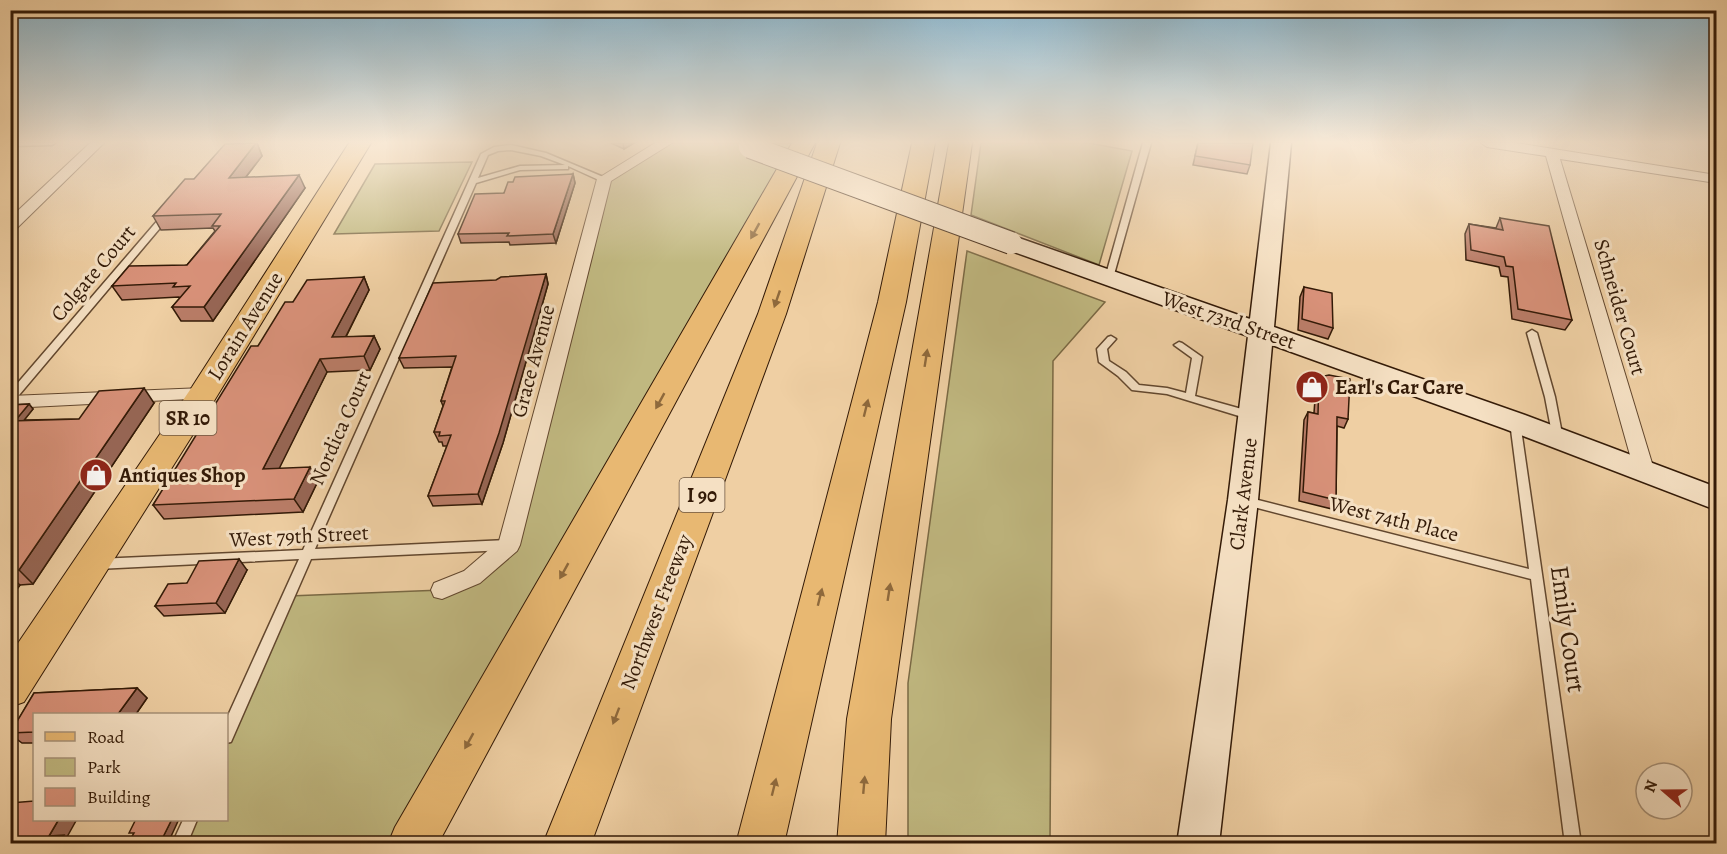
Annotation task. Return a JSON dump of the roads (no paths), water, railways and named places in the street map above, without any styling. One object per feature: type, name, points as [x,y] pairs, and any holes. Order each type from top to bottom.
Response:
[{"type":"highway","points":[[412,843],[782,183]]},
{"type":"highway","name":"Northwest Freeway","points":[[567,843],[772,314],[816,183]]},
{"type":"highway","points":[[760,843],[892,302],[916,183]]},
{"type":"highway","points":[[861,843],[869,719],[955,183]]},
{"type":"main road","name":"Lorain Avenue","points":[[10,689],[203,394],[335,183]]},
{"type":"street","points":[[10,227],[56,183]]},
{"type":"street","name":"Grace Avenue","points":[[509,545],[593,183]]},
{"type":"street","name":"West 73rd Street","points":[[848,183],[1515,422],[1716,499]]},
{"type":"street","name":"Clark Avenue","points":[[1198,843],[1243,500],[1263,332],[1277,183]]},
{"type":"street","name":"Schneider Court","points":[[1560,183],[1645,473]]},
{"type":"street","points":[[10,400],[203,394]]},
{"type":"street","points":[[442,590],[472,577],[509,545]]},
{"type":"lane","name":"Nordica Court","points":[[228,733],[472,183]]},
{"type":"lane","points":[[1109,278],[1136,183]]},
{"type":"lane","name":"Colgate Court","points":[[10,400],[173,207]]},
{"type":"lane","points":[[1532,333],[1550,397],[1558,439]]},
{"type":"lane","points":[[1111,339],[1102,349],[1104,362],[1122,374],[1136,388],[1167,391],[1253,416]]},
{"type":"lane","points":[[1179,345],[1197,357],[1190,397]]},
{"type":"lane","name":"Emily Court","points":[[1515,422],[1573,843]]},
{"type":"lane","name":"West 74th Place","points":[[1243,500],[1536,576]]},
{"type":"lane","name":"West 79th Street","points":[[91,565],[509,545]]},
{"type":"lane","points":[[179,843],[189,821]]},
{"type":"place","name":"Earl's Car Care","points":[[1312,387]]},
{"type":"place","name":"Antiques Shop","points":[[96,475]]}]
